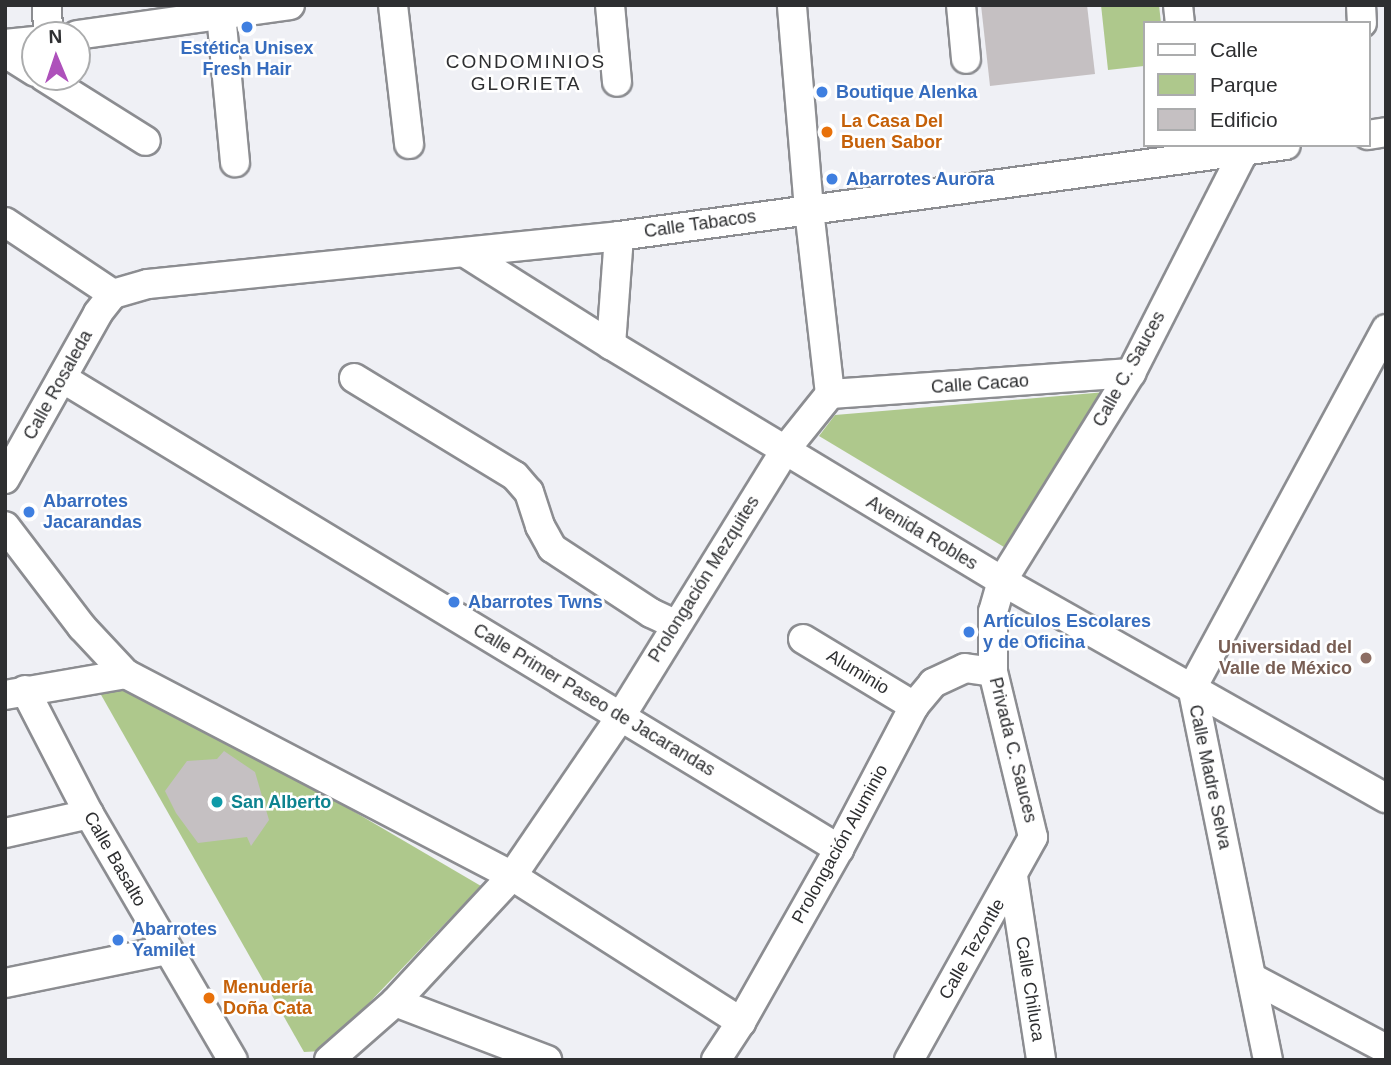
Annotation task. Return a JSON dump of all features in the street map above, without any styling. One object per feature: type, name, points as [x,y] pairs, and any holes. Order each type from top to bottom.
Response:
[{"type":"street","points":[[91,34],[290,5]]},
{"type":"street","points":[[393,5],[409,144]]},
{"type":"street","points":[[610,5],[617,82]]},
{"type":"street","points":[[792,5],[809,209],[830,394]]},
{"type":"street","points":[[961,5],[966,58]]},
{"type":"street","points":[[221,14],[235,163]]},
{"type":"street","points":[[5,53],[21,63]]},
{"type":"street","points":[[66,91],[146,141]]},
{"type":"street","name":"Calle Tabacos","points":[[113,293],[148,284],[467,254],[619,236],[1269,147]]},
{"type":"street","name":"Calle C. Sauces","points":[[1002,581],[1130,373],[1244,150]]},
{"type":"street","points":[[5,222],[113,293]]},
{"type":"street","points":[[611,345],[619,236]]},
{"type":"street","name":"Avenida Robles","points":[[467,254],[611,345],[1002,581],[1386,798]]},
{"type":"street","name":"Calle Rosaleda","points":[[5,479],[98,313],[113,293]]},
{"type":"street","name":"Calle Madre Selva","points":[[1268,1060],[1192,688],[1386,329]]},
{"type":"street","name":"Calle Cacao","points":[[830,394],[1130,373]]},
{"type":"street","name":"Calle Primer Paseo de Jacarandas","points":[[62,378],[839,849]]},
{"type":"street","points":[[354,378],[515,476],[529,492],[540,526],[552,548],[651,613],[675,624]]},
{"type":"street","name":"Prolongación Mezquites","points":[[328,1060],[395,1002],[512,876],[621,716],[675,624],[785,450],[830,394]]},
{"type":"street","points":[[5,526],[82,627],[126,674],[512,876],[741,1022]]},
{"type":"street","name":"Privada C. Sauces","points":[[1002,581],[993,612],[993,672],[1034,836]]},
{"type":"street","name":"Aluminio","points":[[803,639],[914,706]]},
{"type":"street","name":"Prolongación Aluminio","points":[[716,1060],[741,1022],[839,849],[914,706],[933,683],[965,668],[993,672]]},
{"type":"street","points":[[15,692],[126,674]]},
{"type":"street","name":"Calle Basalto","points":[[15,692],[233,1060]]},
{"type":"street","points":[[5,833],[89,814]]},
{"type":"street","name":"Calle Tezontle","points":[[909,1060],[1034,836]]},
{"type":"street","name":"Calle Chiluca","points":[[1013,876],[1041,1060]]},
{"type":"street","points":[[5,983],[167,950]]},
{"type":"street","points":[[1252,978],[1386,1049]]},
{"type":"street","points":[[395,1002],[547,1060]]},
{"type":"green space","points":[[1101,5],[1159,5],[1161,21],[1142,21],[1142,66],[1108,70]]},
{"type":"green space","points":[[1106,392],[1014,553],[819,436],[835,415]]},
{"type":"green space","points":[[131,681],[481,886],[323,1051],[304,1052],[100,693]]},
{"type":"building","points":[[981,5],[1087,5],[1095,74],[990,86]]},
{"type":"building","name":"San Alberto","points":[[224,751],[255,772],[269,820],[251,846],[247,837],[198,843],[176,813],[165,791],[187,761],[217,759]]},
{"type":"place","name":"Estética Unisex Fresh Hair","points":[[247,27]]},
{"type":"place","name":"Boutique Alenka","points":[[822,92]]},
{"type":"place","name":"La Casa Del Buen Sabor","points":[[827,132]]},
{"type":"place","name":"Abarrotes Aurora","points":[[832,179]]},
{"type":"place","name":"Abarrotes Jacarandas","points":[[29,512]]},
{"type":"place","name":"Abarrotes Twns","points":[[454,602]]},
{"type":"place","name":"Artículos Escolares y de Oficina","points":[[969,632]]},
{"type":"place","name":"Universidad del Valle de México","points":[[1366,658]]},
{"type":"place","name":"San Alberto","points":[[217,802]]},
{"type":"place","name":"Abarrotes Yamilet","points":[[118,940]]},
{"type":"place","name":"Menudería Doña Cata","points":[[209,998]]},
{"type":"district","name":"CONDOMINIOS GLORIETA","points":[[526,73]]}]
